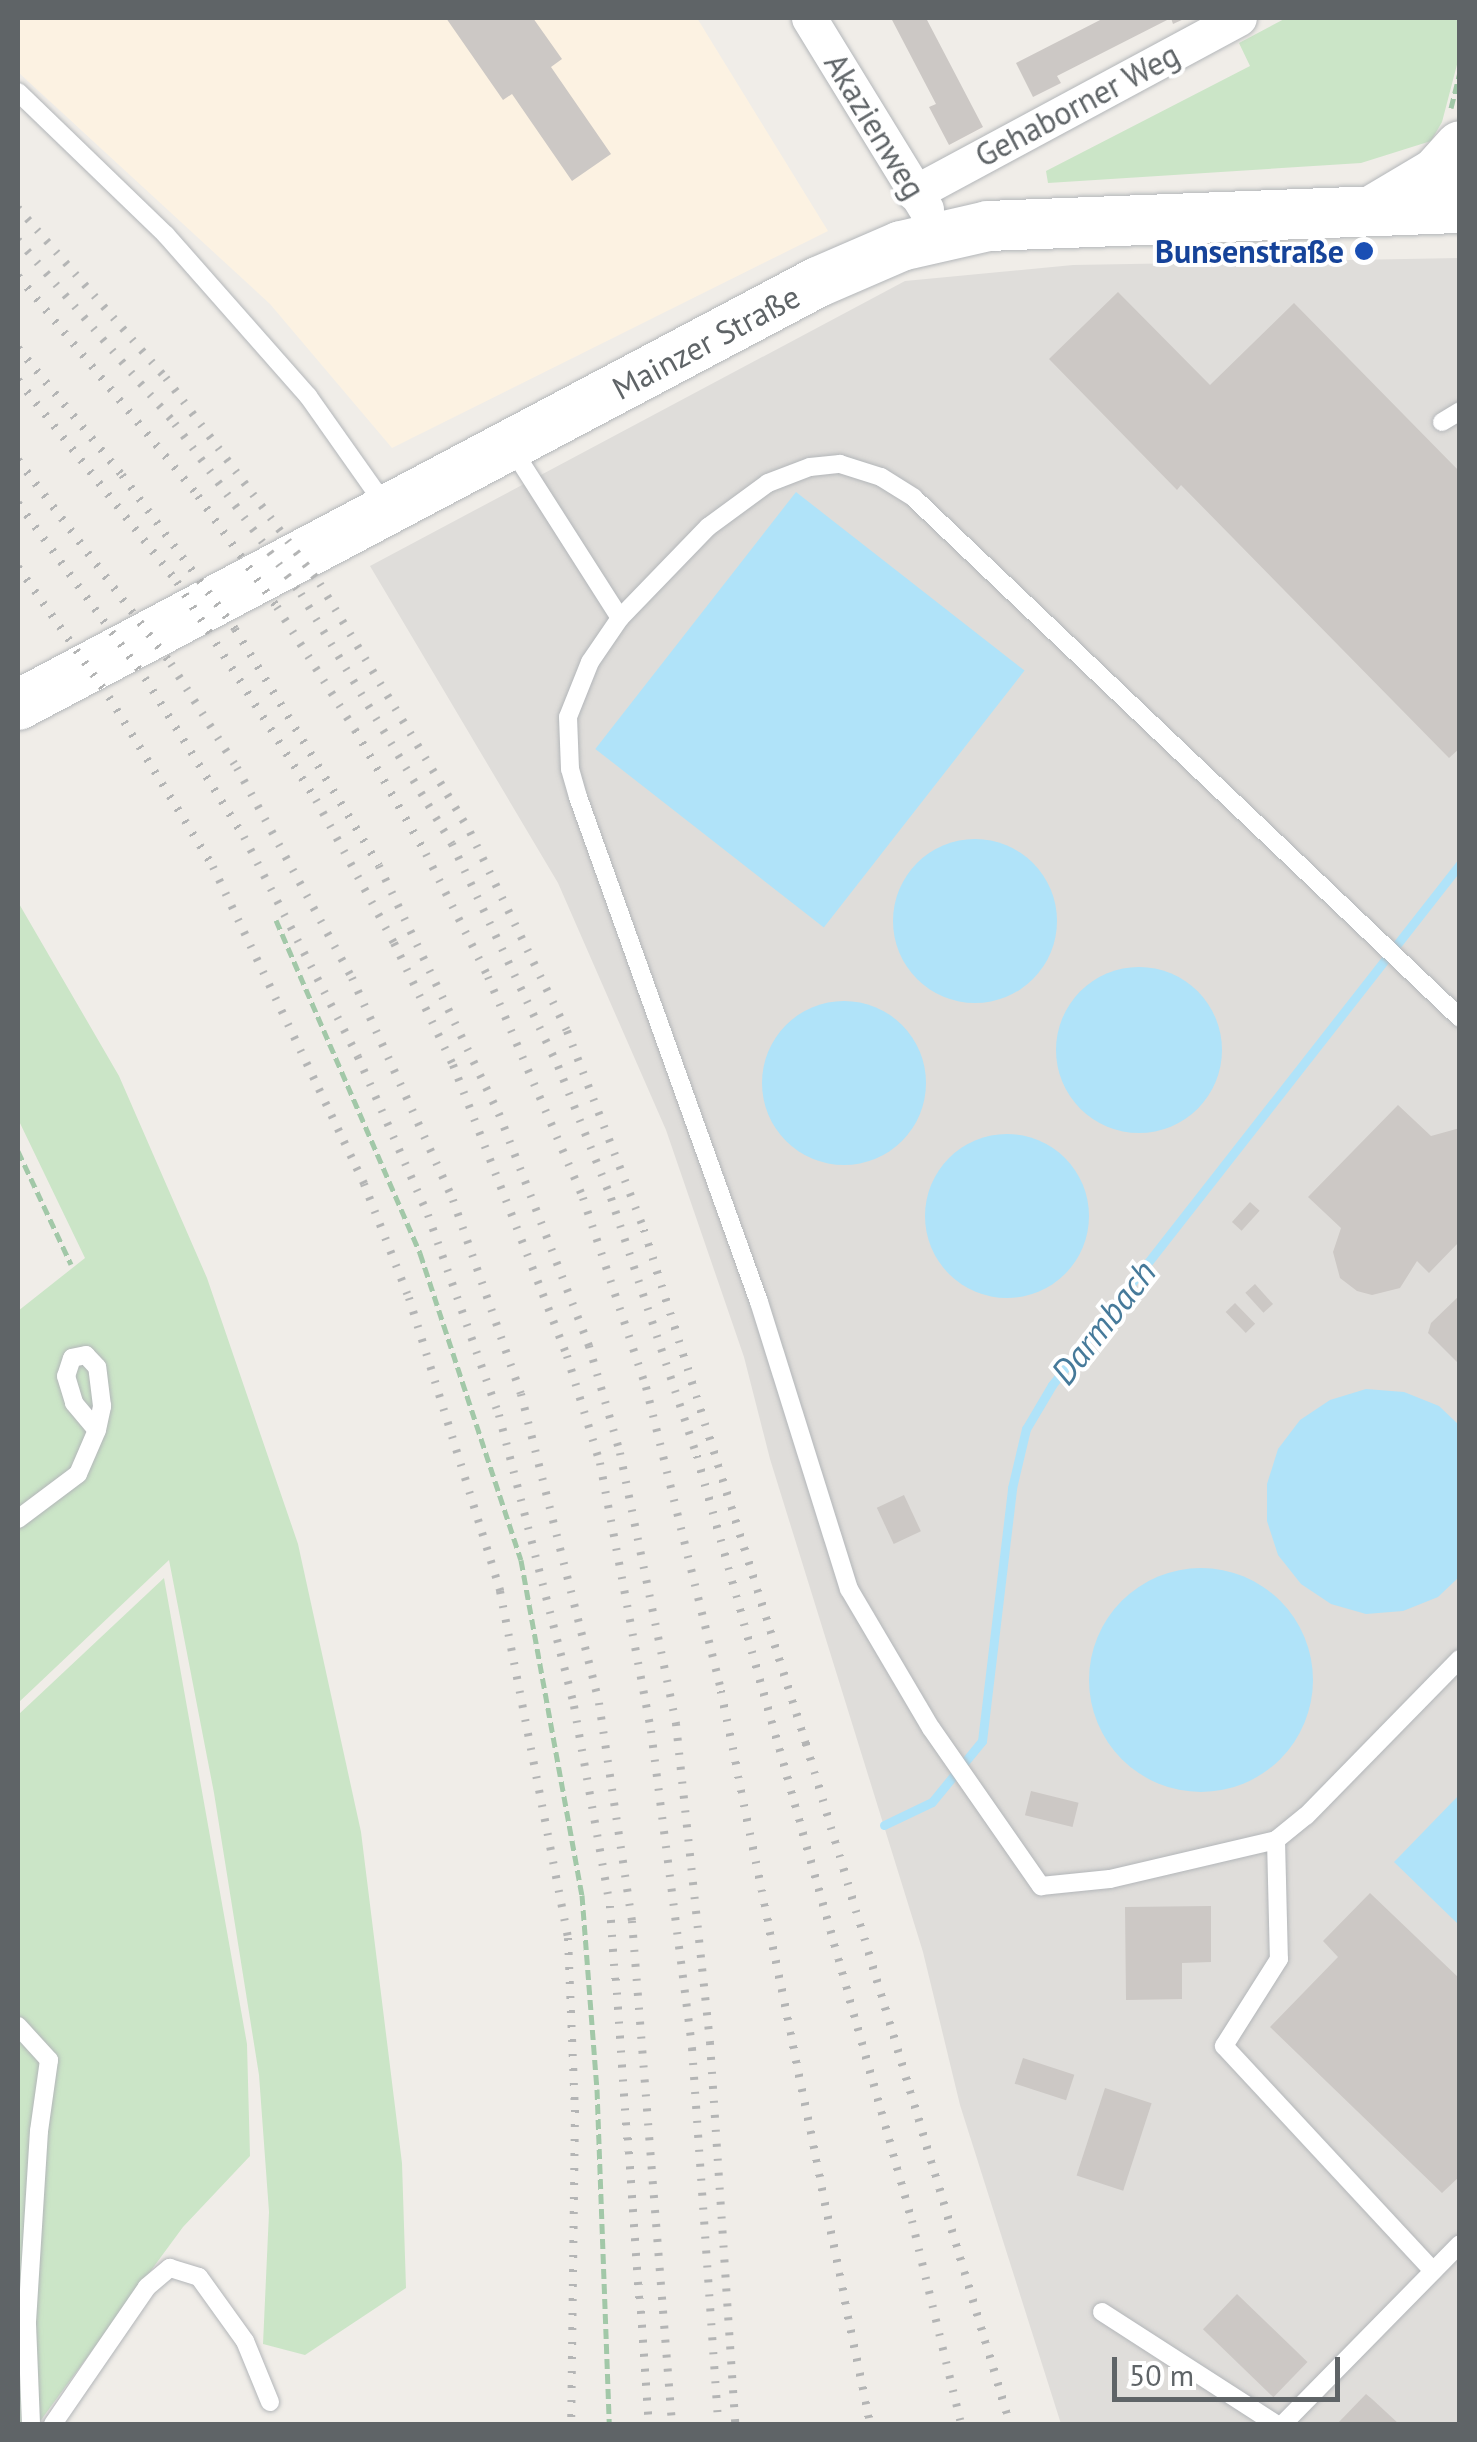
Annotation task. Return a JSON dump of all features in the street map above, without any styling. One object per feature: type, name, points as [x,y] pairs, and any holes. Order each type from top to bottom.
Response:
[{"type":"main road","points":[[1372,210],[1436,172],[1454,133]]},
{"type":"main road","name":"Mainzer Straße","points":[[18,705],[818,282],[927,213],[988,226],[1460,208]]},
{"type":"street","name":"Akazienweg","points":[[810,18],[927,213]]},
{"type":"street","name":"Gehaborner Weg","points":[[927,213],[1239,18]]},
{"type":"lane","points":[[18,92],[166,235],[218,293],[308,396],[388,509]]},
{"type":"lane","points":[[1442,422],[1460,410]]},
{"type":"lane","points":[[510,445],[620,618]]},
{"type":"lane","points":[[1460,1018],[914,498],[882,477],[840,464],[810,467],[768,483],[708,527],[620,618],[590,662],[568,716],[570,769],[578,797],[759,1302],[850,1589],[931,1728],[1041,1886],[1110,1879],[1276,1840],[1306,1816],[1460,1659]]},
{"type":"lane","points":[[18,1519],[78,1474],[97,1430]]},
{"type":"lane","points":[[1276,1840],[1279,1959],[1224,2046],[1433,2270]]},
{"type":"lane","points":[[18,2026],[49,2060],[39,2130],[27,2324],[31,2424]]},
{"type":"lane","points":[[1102,2312],[1280,2424],[1460,2244]]},
{"type":"lane","points":[[54,2424],[147,2287],[170,2268],[199,2277],[245,2341],[270,2402]]},
{"type":"path","points":[[1454,133],[1460,72]]},
{"type":"path","points":[[276,920],[420,1253],[521,1560],[582,1895],[597,2089],[608,2424]]},
{"type":"path","points":[[18,1151],[71,1264]]},
{"type":"shaded area","points":[[18,18],[697,18],[828,231],[392,448],[270,304],[18,72]]},
{"type":"shaded area","points":[[1459,258],[1459,2424],[1061,2424],[960,2105],[923,1952],[770,1459],[744,1357],[666,1130],[558,883],[370,566],[905,281],[1073,265]]},
{"type":"green space","points":[[1286,18],[1459,18],[1459,57],[1442,122],[1431,141],[1361,163],[1048,183],[1046,171],[1250,66],[1239,43]]},
{"type":"green space","points":[[18,902],[119,1076],[207,1278],[298,1544],[361,1832],[402,2163],[406,2288],[305,2355],[263,2344],[269,2212],[259,2075],[214,1793],[169,1560],[18,1703],[18,1311],[85,1258],[18,1119]]},
{"type":"green space","points":[[164,1578],[247,2044],[250,2156],[183,2227],[38,2424],[18,2424],[18,1715]]},
{"type":"water","points":[[796,492],[1025,671],[824,927],[595,749]]},
{"type":"water","points":[[975,839],[1006,845],[1033,863],[1051,890],[1057,921],[1051,952],[1033,979],[1006,997],[975,1003],[944,997],[917,979],[899,952],[893,921],[899,890],[917,863],[944,845]]},
{"type":"water","points":[[1139,967],[1171,974],[1197,992],[1215,1018],[1222,1050],[1215,1082],[1197,1108],[1171,1126],[1139,1133],[1107,1126],[1081,1108],[1063,1082],[1056,1050],[1063,1018],[1081,992],[1107,974]]},
{"type":"water","points":[[844,1001],[875,1008],[902,1025],[919,1052],[926,1083],[919,1114],[902,1141],[875,1158],[844,1165],[813,1158],[786,1141],[769,1114],[762,1083],[769,1052],[786,1025],[813,1008]]},
{"type":"water","points":[[1007,1134],[1038,1140],[1065,1158],[1083,1185],[1089,1216],[1083,1247],[1065,1274],[1038,1292],[1007,1298],[976,1292],[949,1274],[931,1247],[925,1216],[931,1185],[949,1158],[976,1140]]},
{"type":"water","points":[[1366,1389],[1404,1392],[1439,1406],[1459,1425],[1459,1577],[1438,1597],[1403,1611],[1366,1614],[1331,1604],[1301,1584],[1278,1555],[1267,1521],[1267,1484],[1278,1449],[1300,1420],[1330,1400]]},
{"type":"water","points":[[1201,1568],[1244,1577],[1280,1601],[1304,1637],[1313,1680],[1304,1723],[1280,1759],[1244,1783],[1201,1792],[1158,1783],[1122,1759],[1098,1723],[1089,1680],[1098,1637],[1122,1601],[1158,1577]]},
{"type":"water","points":[[1459,1795],[1459,1925],[1394,1862]]},
{"type":"building","points":[[446,18],[533,18],[562,59],[551,67],[611,154],[572,181],[512,94],[503,100]]},
{"type":"building","points":[[891,18],[926,18],[983,127],[949,145],[929,107],[936,104]]},
{"type":"building","points":[[1104,18],[1171,18],[1057,76],[1061,83],[1033,97],[1016,63]]},
{"type":"building","points":[[1118,292],[1210,385],[1294,303],[1460,472],[1460,748],[1449,758],[1181,485],[1177,490],[1049,359]]},
{"type":"building","points":[[1398,1105],[1431,1136],[1460,1128],[1460,1241],[1429,1273],[1417,1261],[1400,1288],[1372,1295],[1357,1291],[1340,1278],[1333,1252],[1341,1228],[1308,1197]]},
{"type":"building","points":[[1250,1202],[1260,1211],[1242,1231],[1232,1222]]},
{"type":"building","points":[[1255,1284],[1273,1304],[1263,1313],[1245,1293]]},
{"type":"building","points":[[1460,1295],[1460,1365],[1428,1333],[1431,1323]]},
{"type":"building","points":[[1235,1303],[1255,1324],[1246,1333],[1226,1312]]},
{"type":"building","points":[[904,1495],[921,1531],[894,1544],[877,1508]]},
{"type":"building","points":[[1031,1791],[1079,1803],[1072,1827],[1025,1815]]},
{"type":"building","points":[[1370,1893],[1460,1979],[1460,2176],[1442,2193],[1270,2027],[1338,1957],[1323,1941]]},
{"type":"building","points":[[1211,1906],[1211,1962],[1182,1963],[1182,1999],[1126,2000],[1125,1907]]},
{"type":"building","points":[[1023,2058],[1074,2075],[1066,2100],[1015,2084]]},
{"type":"building","points":[[1105,2088],[1152,2103],[1123,2191],[1077,2175]]},
{"type":"building","points":[[1237,2294],[1307,2362],[1273,2397],[1203,2329]]},
{"type":"building","points":[[1366,2394],[1372,2399],[1399,2424],[1337,2424]]},
{"type":"waterway","name":"Darmbach","points":[[884,1825],[932,1802],[982,1741],[1012,1488],[1026,1429],[1052,1385],[1460,864]]},
{"type":"railway","points":[[18,208],[166,378],[320,584],[470,832],[567,1031],[644,1230],[806,1744],[1010,2424]]},
{"type":"railway","points":[[18,240],[175,424],[301,594],[452,844],[558,1066],[611,1198],[697,1456],[912,2221],[961,2424]]},
{"type":"railway","points":[[18,276],[198,496],[277,607],[355,730],[426,854],[488,977],[583,1198],[646,1387],[721,1691],[870,2424]]},
{"type":"railway","points":[[18,348],[122,475],[235,629],[379,866],[499,1114],[589,1346],[620,1453],[676,1724],[710,2043],[735,2424]]},
{"type":"railway","points":[[18,380],[177,582],[316,800],[394,943],[453,1065],[567,1356],[600,1463],[651,1731],[692,2048],[718,2424]]},
{"type":"railway","points":[[18,460],[171,664],[237,768],[352,978],[453,1200],[521,1394],[599,1703],[632,1921],[672,2424]]},
{"type":"railway","points":[[18,503],[145,678],[244,837],[358,1057],[428,1215],[499,1415],[574,1706],[610,1906],[649,2424]]},
{"type":"railway","points":[[18,567],[109,697],[213,867],[364,1184],[409,1298],[500,1591],[568,1938],[575,2110],[571,2424]]},
{"type":"place","name":"Bunsenstraße","points":[[1364,251]]}]
